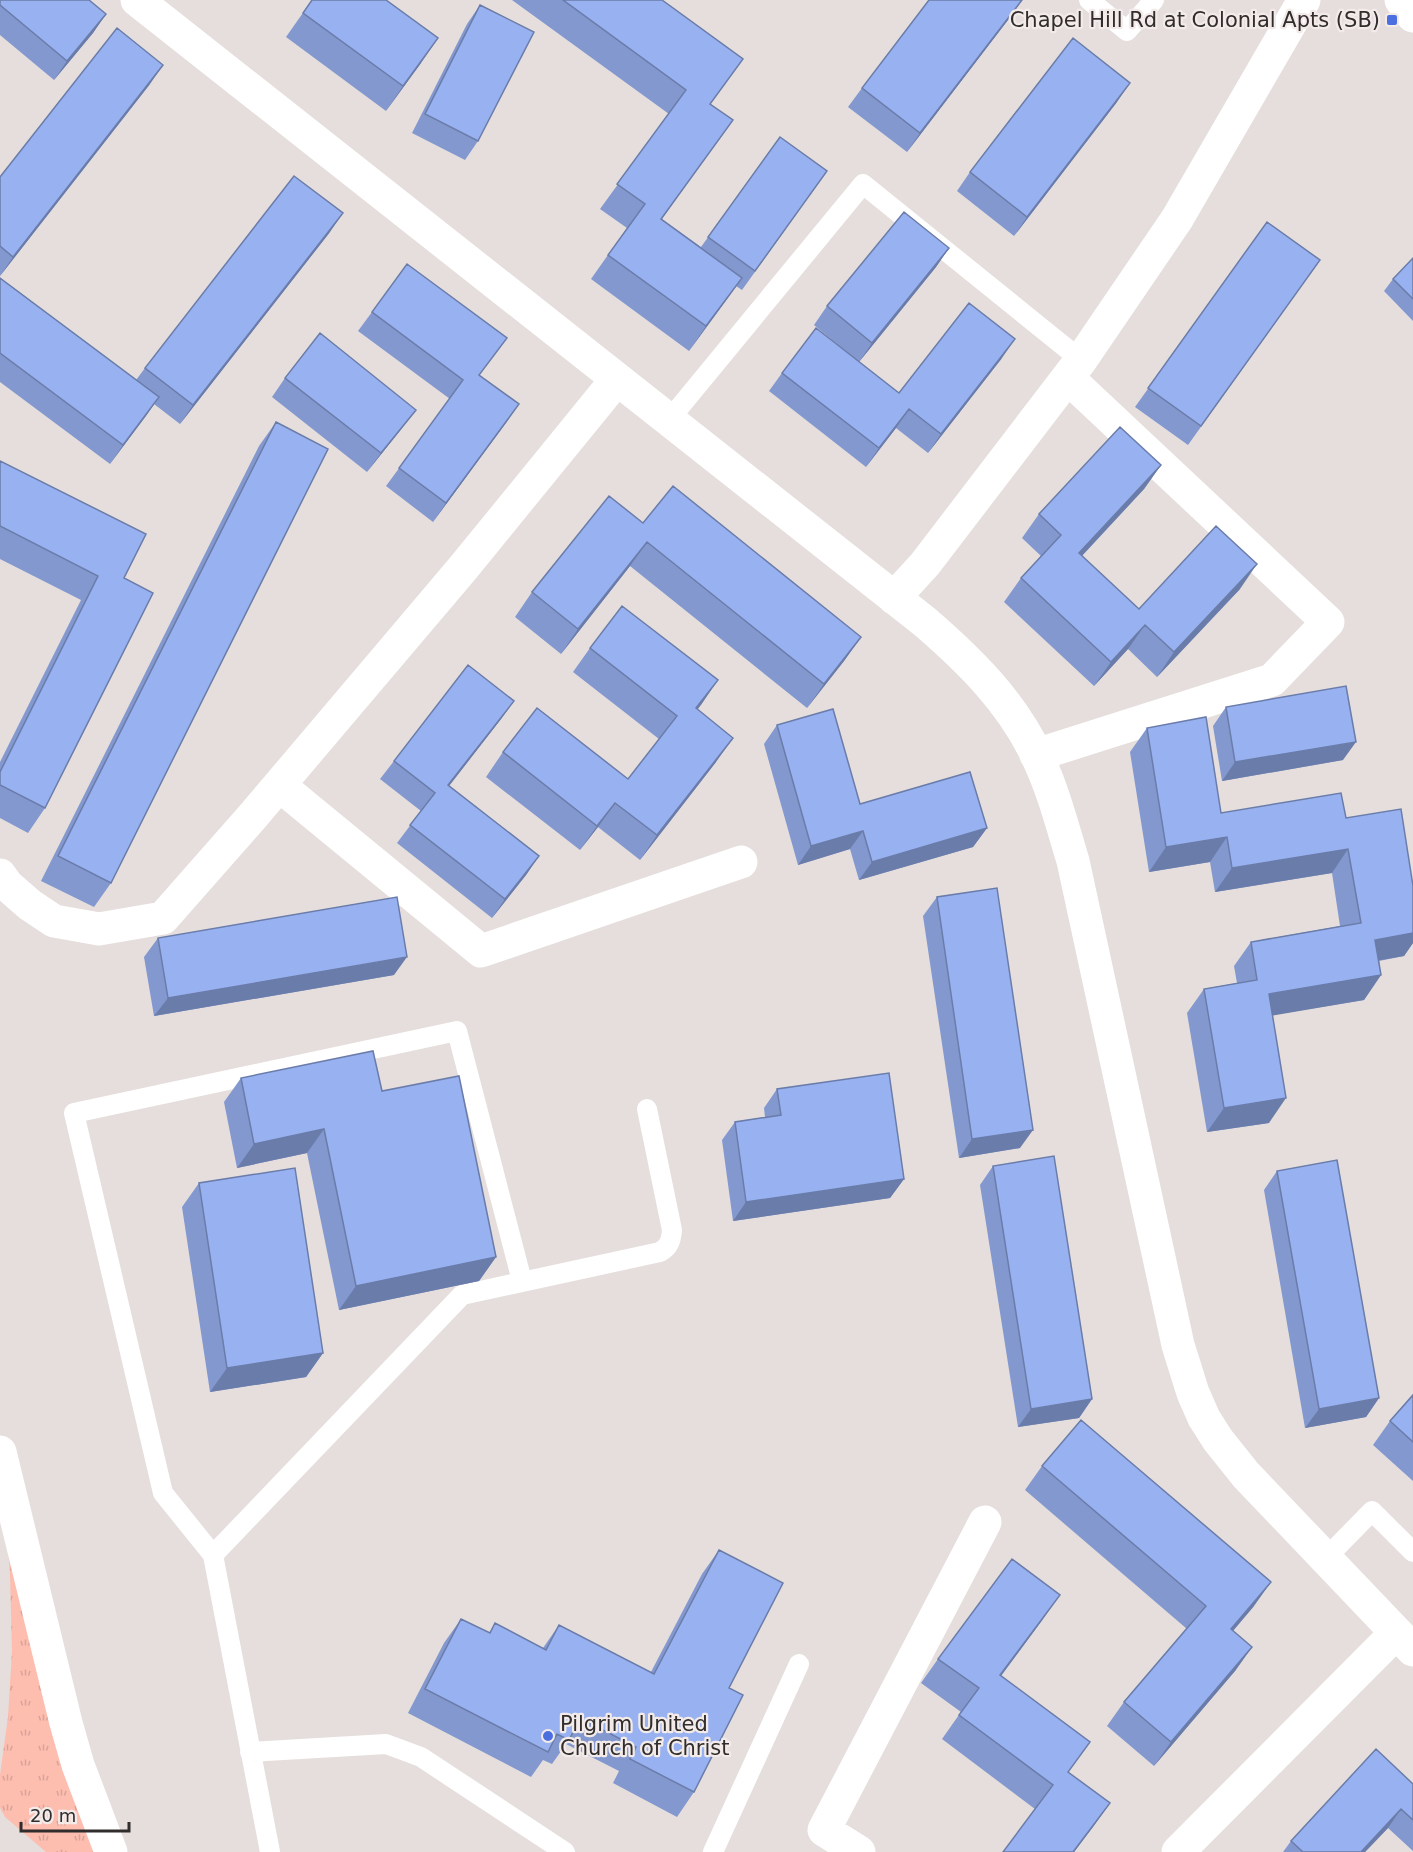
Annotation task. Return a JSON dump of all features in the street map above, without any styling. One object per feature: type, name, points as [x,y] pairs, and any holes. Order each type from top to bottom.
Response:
[{"type":"street","points":[[137,0],[894,598],[957,650],[989,683],[1015,717],[1036,755],[1052,792],[1073,861],[1178,1345],[1193,1393],[1204,1418],[1218,1440],[1246,1475],[1405,1641],[1178,1852]]},
{"type":"street","points":[[894,598],[925,564],[1075,369],[1177,219],[1304,0]]},
{"type":"street","points":[[1401,0],[1413,16]]},
{"type":"street","points":[[1036,755],[1272,680],[1328,622],[1075,369]]},
{"type":"street","points":[[0,875],[30,906],[54,921],[99,929],[163,918],[463,568],[617,379]]},
{"type":"street","points":[[279,785],[481,951],[741,862]]},
{"type":"street","points":[[0,1452],[66,1723],[78,1765],[111,1852]]},
{"type":"street","points":[[859,1852],[824,1830],[985,1522]]},
{"type":"lane","points":[[1089,0],[1127,31],[1154,0]]},
{"type":"lane","points":[[669,420],[862,184],[1075,369]]},
{"type":"lane","points":[[270,1852],[213,1555],[163,1493],[74,1113],[457,1031],[522,1281]]},
{"type":"lane","points":[[213,1555],[462,1295],[660,1252],[666,1248],[671,1240],[672,1230],[647,1109]]},
{"type":"lane","points":[[1326,1558],[1372,1511],[1413,1552]]},
{"type":"lane","points":[[713,1852],[799,1664]]},
{"type":"lane","points":[[250,1752],[386,1744],[421,1757],[565,1852]]},
{"type":"green space","points":[[6,1518],[95,1852],[46,1852],[5,1817],[0,1808],[0,1775],[8,1717],[12,1651]]},
{"type":"building","points":[[0,0],[89,0],[106,14],[67,61],[0,5]]},
{"type":"building","points":[[312,0],[386,0],[438,38],[403,86],[303,13]]},
{"type":"building","points":[[563,0],[662,0],[743,59],[710,104],[733,120],[661,219],[742,278],[706,326],[608,255],[645,204],[617,184],[686,90]]},
{"type":"building","points":[[929,0],[1022,0],[920,133],[862,88]]},
{"type":"building","points":[[480,5],[534,32],[478,141],[425,114]]},
{"type":"building","points":[[117,28],[163,65],[13,257],[0,246],[0,177]]},
{"type":"building","points":[[1073,38],[1130,83],[1027,217],[970,172]]},
{"type":"building","points":[[780,137],[827,171],[755,271],[708,237]]},
{"type":"building","points":[[294,176],[343,213],[193,405],[145,368]]},
{"type":"building","points":[[904,212],[949,248],[872,343],[827,306]]},
{"type":"building","points":[[1267,222],[1320,260],[1201,426],[1148,388]]},
{"type":"building","points":[[1413,258],[1413,299],[1393,279]]},
{"type":"building","points":[[407,264],[507,338],[479,375],[519,404],[446,503],[399,468],[463,380],[372,312]]},
{"type":"building","points":[[0,278],[159,397],[123,445],[0,353]]},
{"type":"building","points":[[969,303],[1015,339],[941,434],[909,409],[879,448],[782,373],[816,328],[899,393]]},
{"type":"building","points":[[320,333],[416,410],[381,453],[285,378]]},
{"type":"building","points":[[276,422],[328,449],[111,883],[58,856]]},
{"type":"building","points":[[1120,427],[1161,465],[1079,553],[1139,609],[1216,526],[1257,564],[1174,652],[1145,625],[1111,662],[1021,578],[1061,535],[1039,514]]},
{"type":"building","points":[[0,461],[146,534],[124,578],[153,593],[45,808],[0,785],[0,772],[98,576],[0,526]]},
{"type":"building","points":[[673,486],[861,637],[824,684],[647,542],[578,629],[532,592],[609,496],[643,523]]},
{"type":"building","points":[[622,606],[718,680],[696,708],[733,738],[657,835],[615,803],[597,826],[503,752],[537,708],[628,779],[677,716],[590,648]]},
{"type":"building","points":[[468,665],[514,701],[448,785],[539,856],[505,899],[410,825],[435,793],[394,761]]},
{"type":"building","points":[[1346,686],[1356,742],[1235,762],[1226,707]]},
{"type":"building","points":[[833,709],[860,804],[970,772],[987,828],[872,862],[863,831],[811,846],[777,725]]},
{"type":"building","points":[[1206,717],[1221,813],[1341,793],[1346,818],[1401,809],[1413,886],[1413,933],[1375,940],[1381,975],[1269,994],[1286,1098],[1224,1108],[1204,989],[1257,980],[1251,942],[1361,923],[1348,849],[1232,868],[1227,837],[1166,847],[1147,728]]},
{"type":"building","points":[[997,888],[1033,1130],[972,1139],[937,897]]},
{"type":"building","points":[[397,897],[407,957],[168,998],[158,938]]},
{"type":"building","points":[[373,1051],[382,1091],[459,1076],[496,1257],[356,1286],[324,1129],[254,1144],[241,1078]]},
{"type":"building","points":[[889,1073],[904,1179],[746,1202],[735,1122],[781,1115],[777,1089]]},
{"type":"building","points":[[1054,1156],[1092,1399],[1031,1409],[993,1166]]},
{"type":"building","points":[[1337,1160],[1379,1398],[1319,1409],[1277,1171]]},
{"type":"building","points":[[295,1168],[323,1353],[227,1368],[199,1183]]},
{"type":"building","points":[[1413,1395],[1413,1442],[1390,1421]]},
{"type":"building","points":[[1081,1420],[1271,1582],[1231,1629],[1252,1647],[1171,1742],[1124,1702],[1206,1606],[1042,1466]]},
{"type":"building","points":[[719,1550],[783,1583],[729,1688],[743,1695],[694,1792],[630,1759],[636,1747],[580,1718],[569,1740],[557,1734],[548,1752],[425,1689],[461,1619],[490,1633],[495,1623],[546,1650],[559,1625],[654,1674]]},
{"type":"building","points":[[1012,1559],[1060,1595],[1000,1675],[1090,1742],[1068,1772],[1110,1803],[1073,1852],[1003,1852],[1053,1785],[959,1715],[979,1688],[938,1659]]},
{"type":"building","points":[[1376,1749],[1413,1784],[1413,1820],[1401,1809],[1361,1852],[1303,1852],[1291,1841]]},
{"type":"place","name":"Chapel Hill Rd at Colonial Apts (SB)","points":[[1392,20]]},
{"type":"place","name":"Pilgrim United Church of Christ","points":[[548,1736]]}]
